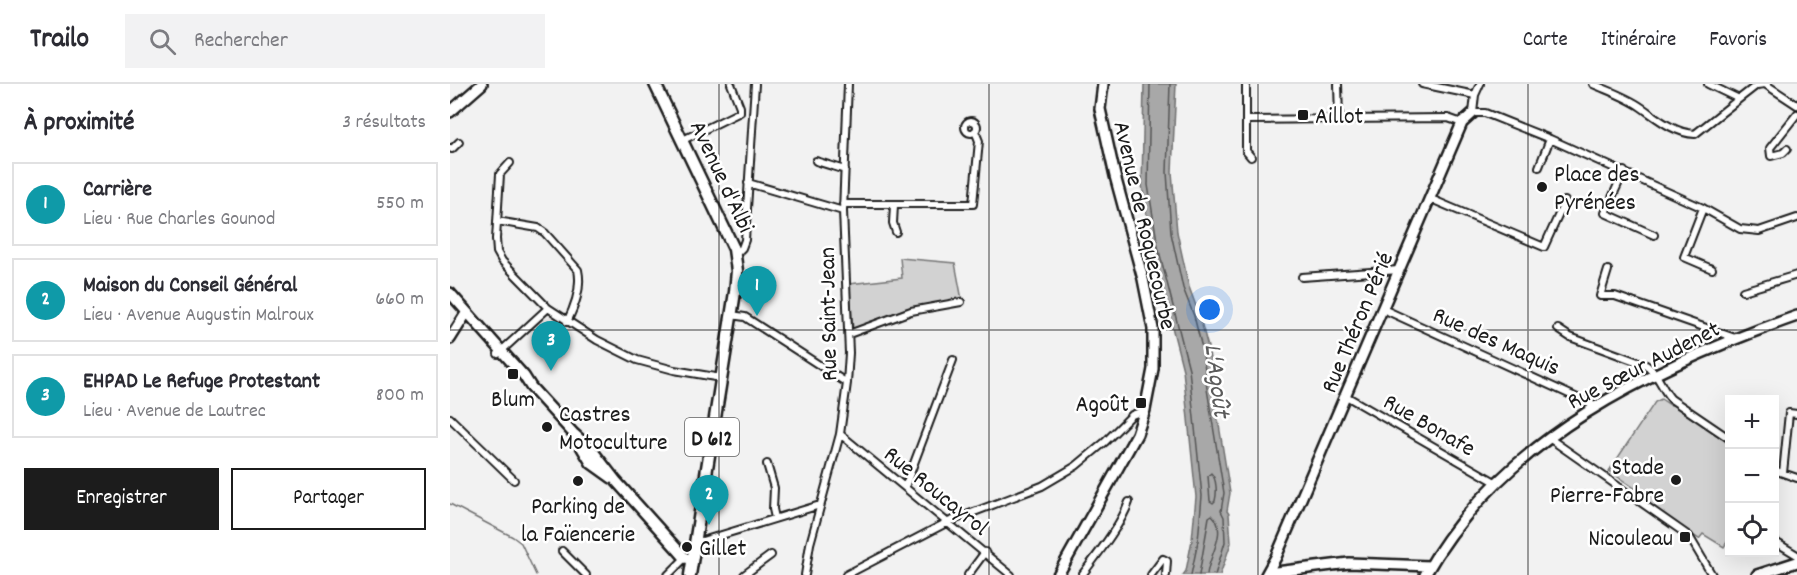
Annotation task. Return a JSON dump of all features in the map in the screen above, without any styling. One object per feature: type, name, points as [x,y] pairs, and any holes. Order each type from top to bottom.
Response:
[{"type":"main road","name":"Avenue d'Albi","points":[[655,84],[734,249]]},
{"type":"main road","name":"D 612","points":[[693,574],[689,558],[696,540],[731,315],[736,278],[734,249]]},
{"type":"street","points":[[450,112],[482,84]]},
{"type":"street","points":[[683,140],[740,112],[741,107],[730,84]]},
{"type":"street","points":[[734,249],[742,248],[745,240],[755,84]]},
{"type":"street","name":"Rue Saint-Jean","points":[[805,575],[810,544],[840,434],[847,383],[849,334],[843,207],[848,84]]},
{"type":"street","name":"Avenue de Roquecourbe","points":[[1058,575],[1137,434],[1145,410],[1153,369],[1153,328],[1143,279],[1114,176],[1100,109],[1103,84]]},
{"type":"street","points":[[1246,84],[1246,151],[1251,157]]},
{"type":"street","points":[[1338,84],[1339,119]]},
{"type":"street","points":[[1422,84],[1475,95]]},
{"type":"street","points":[[1480,84],[1475,95],[1473,113],[1485,113],[1624,171],[1703,208],[1740,230],[1759,231],[1797,218]]},
{"type":"street","points":[[1593,84],[1640,106],[1655,118],[1686,134],[1695,134],[1756,84],[1765,84],[1797,105]]},
{"type":"street","points":[[1708,84],[1739,99]]},
{"type":"street","points":[[1246,104],[1251,114],[1259,119]]},
{"type":"street","name":"Rue Théron Périé","points":[[1267,574],[1346,396],[1462,123],[1473,113]]},
{"type":"street","points":[[1787,149],[1784,153],[1772,156],[1770,148],[1797,114]]},
{"type":"street","points":[[1246,120],[1448,118],[1462,123]]},
{"type":"street","points":[[748,183],[843,207],[974,204],[978,141],[975,131]]},
{"type":"street","points":[[1539,167],[1550,139]]},
{"type":"street","points":[[450,148],[459,142]]},
{"type":"street","points":[[816,161],[845,170]]},
{"type":"street","points":[[510,163],[500,174],[497,252],[502,261],[548,308],[597,340],[638,360],[674,370],[721,378]]},
{"type":"street","points":[[1624,171],[1605,213],[1654,234]]},
{"type":"street","points":[[1431,199],[1544,247],[1565,201]]},
{"type":"street","points":[[894,205],[893,223],[896,232]]},
{"type":"street","points":[[1703,208],[1684,257],[1712,269]]},
{"type":"street","points":[[497,221],[538,228],[578,270],[580,277],[577,297],[567,322]]},
{"type":"street","points":[[734,249],[744,231]]},
{"type":"street","points":[[1302,278],[1399,270]]},
{"type":"street","points":[[1608,270],[1600,296],[1615,296],[1735,338]]},
{"type":"street","points":[[1743,291],[1797,274]]},
{"type":"street","points":[[450,294],[500,353],[524,376],[531,387],[573,433],[592,450],[616,480],[689,558],[668,575]]},
{"type":"street","points":[[450,301],[465,314]]},
{"type":"street","points":[[849,334],[910,311],[961,302]]},
{"type":"street","points":[[500,353],[548,308]]},
{"type":"street","name":"Rue des Maquis","points":[[1383,309],[1595,406]]},
{"type":"street","points":[[450,339],[465,314]]},
{"type":"street","points":[[731,315],[745,317],[847,383]]},
{"type":"street","name":"Rue Sœur Audenet","points":[[1425,575],[1458,525],[1497,483],[1549,438],[1595,406],[1656,374],[1735,338],[1797,316]]},
{"type":"street","points":[[1558,328],[1570,336],[1646,365],[1656,374],[1671,399],[1725,436]]},
{"type":"street","points":[[905,487],[952,360]]},
{"type":"street","name":"Rue Bonafe","points":[[1346,396],[1497,483]]},
{"type":"street","points":[[846,575],[948,522],[1042,486],[1076,466],[1106,442],[1132,415],[1145,410]]},
{"type":"street","points":[[1779,462],[1789,413],[1797,414]]},
{"type":"street","points":[[450,418],[514,480]]},
{"type":"street","name":"Rue Roucayrol","points":[[840,434],[1011,575]]},
{"type":"street","points":[[1549,438],[1689,536],[1712,575]]},
{"type":"street","points":[[768,464],[777,488],[773,509],[775,518]]},
{"type":"street","points":[[1779,473],[1797,478]]},
{"type":"street","points":[[1082,575],[1099,554],[1126,511],[1129,502]]},
{"type":"street","points":[[696,540],[702,541],[820,505]]},
{"type":"street","points":[[1779,544],[1797,555]]},
{"type":"street","points":[[562,551],[586,575]]},
{"type":"street","points":[[968,575],[984,552]]},
{"type":"street","points":[[744,575],[771,555]]},
{"type":"street","points":[[1151,575],[1163,559],[1167,561],[1166,575]]},
{"type":"street","points":[[1764,574],[1797,562]]},
{"type":"street","points":[[1267,574],[1349,563],[1430,566]]},
{"type":"street","points":[[1417,566],[1425,575]]},
{"type":"shaded area","points":[[900,258],[955,263],[962,300],[910,310],[907,308],[853,329],[849,284],[902,278]]},
{"type":"shaded area","name":"Stade Pierre-Fabre","points":[[1661,399],[1670,405],[1675,404],[1725,438],[1724,547],[1703,534],[1699,539],[1633,494],[1636,489],[1609,471],[1655,402]]},
{"type":"water","points":[[1144,84],[1176,84],[1172,172],[1177,232],[1189,287],[1209,351],[1230,493],[1227,511],[1231,543],[1220,575],[1183,575],[1186,571],[1192,540],[1196,497],[1183,370],[1152,248],[1142,185]]},
{"type":"waterway","points":[[450,504],[521,543],[536,575]]},
{"type":"place","name":"Aillot","points":[[1303,115]]},
{"type":"place","name":"Place des Pyrénées","points":[[1542,187]]},
{"type":"place","name":"Carrière","points":[[757,316]]},
{"type":"place","name":"EHPAD Le Refuge Protestant","points":[[551,371]]},
{"type":"place","name":"Blum","points":[[513,374]]},
{"type":"place","name":"Agoût","points":[[1141,403]]},
{"type":"place","name":"Castres Motoculture","points":[[547,427]]},
{"type":"place","name":"Stade Pierre-Fabre","points":[[1676,480]]},
{"type":"place","name":"Parking de la Faïencerie","points":[[578,481]]},
{"type":"place","name":"Maison du Conseil Général","points":[[709,525]]},
{"type":"place","name":"Nicouleau","points":[[1685,537]]},
{"type":"place","name":"Gillet","points":[[687,547]]},
{"type":"water label","name":"L'Agoût","points":[[1219,380]]}]
